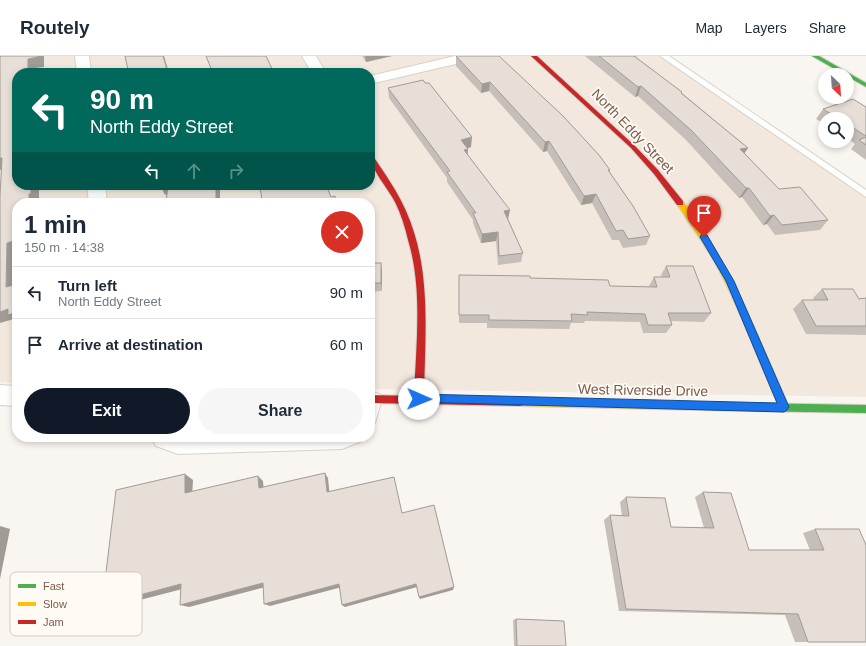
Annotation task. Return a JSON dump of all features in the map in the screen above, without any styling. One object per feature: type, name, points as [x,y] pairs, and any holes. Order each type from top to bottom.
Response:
[{"type":"street","points":[[82,56],[83,68]]},
{"type":"street","points":[[309,56],[316,68]]},
{"type":"street","points":[[375,79],[472,56]]},
{"type":"street","name":"North Eddy Street","points":[[534,56],[633,147],[656,172],[690,215],[730,281],[784,407]]},
{"type":"street","points":[[815,56],[866,85]]},
{"type":"street","points":[[375,164],[395,197],[406,219],[415,246],[421,281],[419,399]]},
{"type":"street","points":[[0,395],[12,396]]},
{"type":"street","name":"West Riverside Drive","points":[[375,399],[866,409]]},
{"type":"lane","points":[[664,56],[866,194]]},
{"type":"lane","points":[[161,442],[178,448],[344,442]]},
{"type":"shaded area","points":[[0,56],[664,56],[866,197],[866,397],[375,389],[375,198],[12,198],[12,383],[0,382]]},
{"type":"building","points":[[0,56],[38,56],[28,59],[28,68],[12,68],[12,190],[31,190],[31,194],[29,194],[29,198],[12,198],[12,242],[7,243],[6,287],[12,285],[12,314],[8,315],[8,309],[0,312],[0,196],[2,158],[0,158]]},
{"type":"building","points":[[125,56],[163,56],[167,68],[128,68]]},
{"type":"building","points":[[206,56],[266,56],[272,68],[211,68]]},
{"type":"building","points":[[456,56],[499,56],[563,116],[599,155],[633,206],[650,236],[628,239],[623,230],[616,231],[596,194],[584,196],[549,141],[545,142],[490,82],[482,84]]},
{"type":"building","points":[[599,56],[634,56],[682,92],[681,93],[748,148],[740,149],[779,189],[800,187],[828,220],[782,225],[774,215],[770,216],[749,188],[746,188],[691,130],[641,86],[638,87]]},
{"type":"building","points":[[423,80],[425,83],[429,83],[472,137],[461,140],[468,149],[464,150],[510,210],[504,211],[523,253],[499,256],[498,232],[482,234],[473,213],[476,213],[447,172],[450,171],[388,88]]},
{"type":"building","points":[[854,100],[866,107],[866,136],[854,128],[854,112],[828,112],[823,109],[838,104],[854,104]]},
{"type":"building","points":[[866,137],[866,145],[859,140]]},
{"type":"building","points":[[167,190],[216,190],[216,198],[167,198]]},
{"type":"building","points":[[260,190],[328,190],[331,197],[335,196],[335,198],[262,198]]},
{"type":"building","points":[[375,263],[381,263],[381,283],[375,283]]},
{"type":"building","points":[[666,266],[693,266],[711,313],[668,313],[672,325],[648,325],[645,314],[587,312],[588,315],[571,314],[572,321],[489,320],[489,315],[459,315],[459,275],[530,276],[530,278],[608,280],[610,286],[657,287],[654,277],[670,277]]},
{"type":"building","points":[[822,289],[853,289],[859,299],[866,298],[866,326],[816,326],[802,300],[828,300]]},
{"type":"building","points":[[325,473],[327,492],[394,477],[402,513],[434,505],[454,587],[419,597],[416,584],[342,605],[339,584],[264,604],[263,583],[180,605],[181,584],[142,594],[142,572],[106,572],[116,490],[185,474],[185,493],[258,476],[259,488]]},
{"type":"building","points":[[703,492],[731,493],[749,550],[824,550],[815,529],[859,529],[866,545],[866,642],[808,642],[798,614],[626,609],[610,515],[629,516],[626,497],[665,498],[671,527],[714,528]]},
{"type":"building","points":[[516,619],[564,621],[566,646],[517,646]]},
{"type":"traffic: fast","points":[[815,56],[866,85]]},
{"type":"traffic: fast","points":[[697,406],[866,409]]},
{"type":"traffic: slow","points":[[680,203],[697,226],[726,275],[784,407]]},
{"type":"traffic: slow","points":[[520,402],[697,406]]},
{"type":"traffic: jam","points":[[534,56],[633,147],[656,172],[680,203]]},
{"type":"traffic: jam","points":[[375,164],[399,203],[413,242],[420,286],[421,308],[419,399]]},
{"type":"traffic: jam","points":[[375,399],[520,402]]},
{"type":"route","points":[[419,399],[784,407],[730,281],[704,237]]}]
